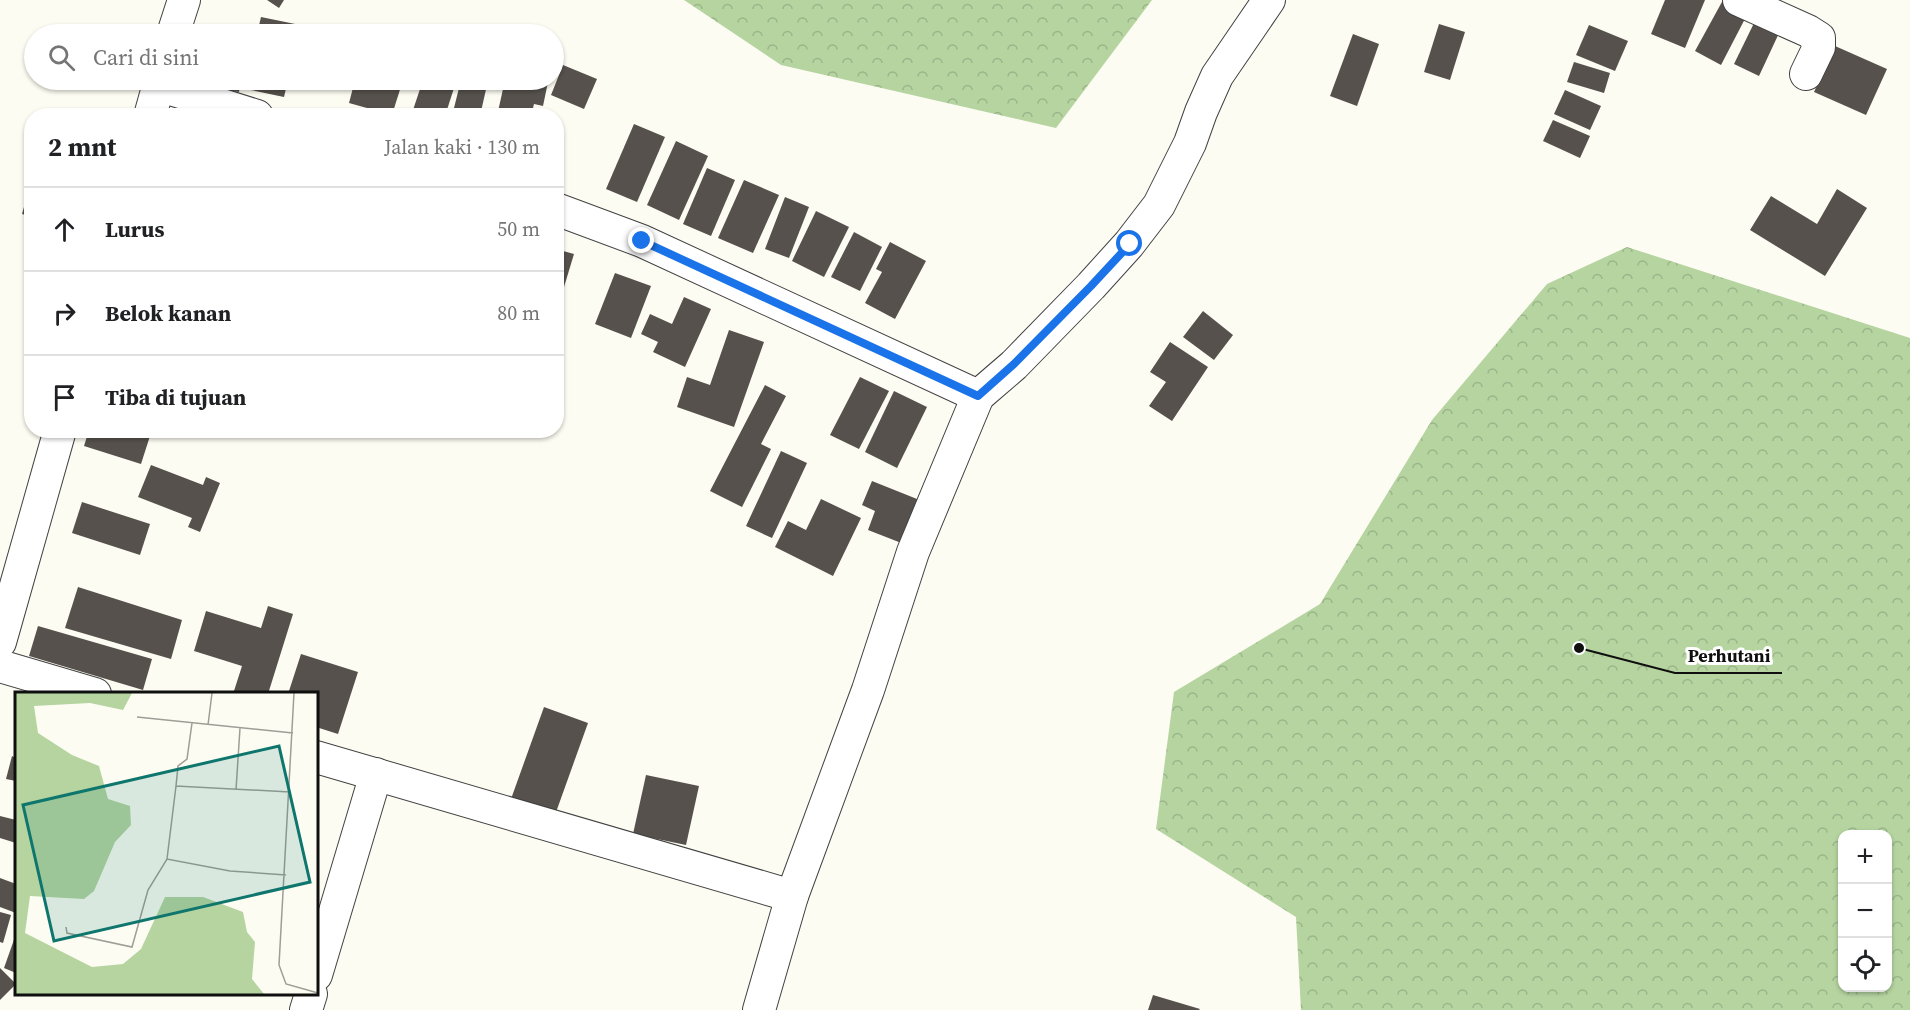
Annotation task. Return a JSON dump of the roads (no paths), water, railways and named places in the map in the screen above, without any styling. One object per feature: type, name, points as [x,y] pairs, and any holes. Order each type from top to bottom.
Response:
[{"type":"street","points":[[176,24],[184,0]]},
{"type":"street","points":[[759,1010],[790,904],[868,690],[913,552],[996,380],[1091,286],[1130,244],[1160,205],[1190,142],[1217,76],[1269,0]]},
{"type":"street","points":[[1739,0],[1819,38],[1820,46],[1806,75]]},
{"type":"street","points":[[152,108],[157,90]]},
{"type":"street","points":[[182,90],[234,108]]},
{"type":"street","points":[[564,212],[996,380]]},
{"type":"street","points":[[0,642],[58,438]]},
{"type":"street","points":[[0,666],[91,692]]},
{"type":"street","points":[[318,758],[375,779],[790,904]]},
{"type":"street","points":[[318,968],[375,779]]},
{"type":"street","points":[[306,1010],[310,995]]},
{"type":"place","name":"Perhutani","points":[[1579,648]]}]
